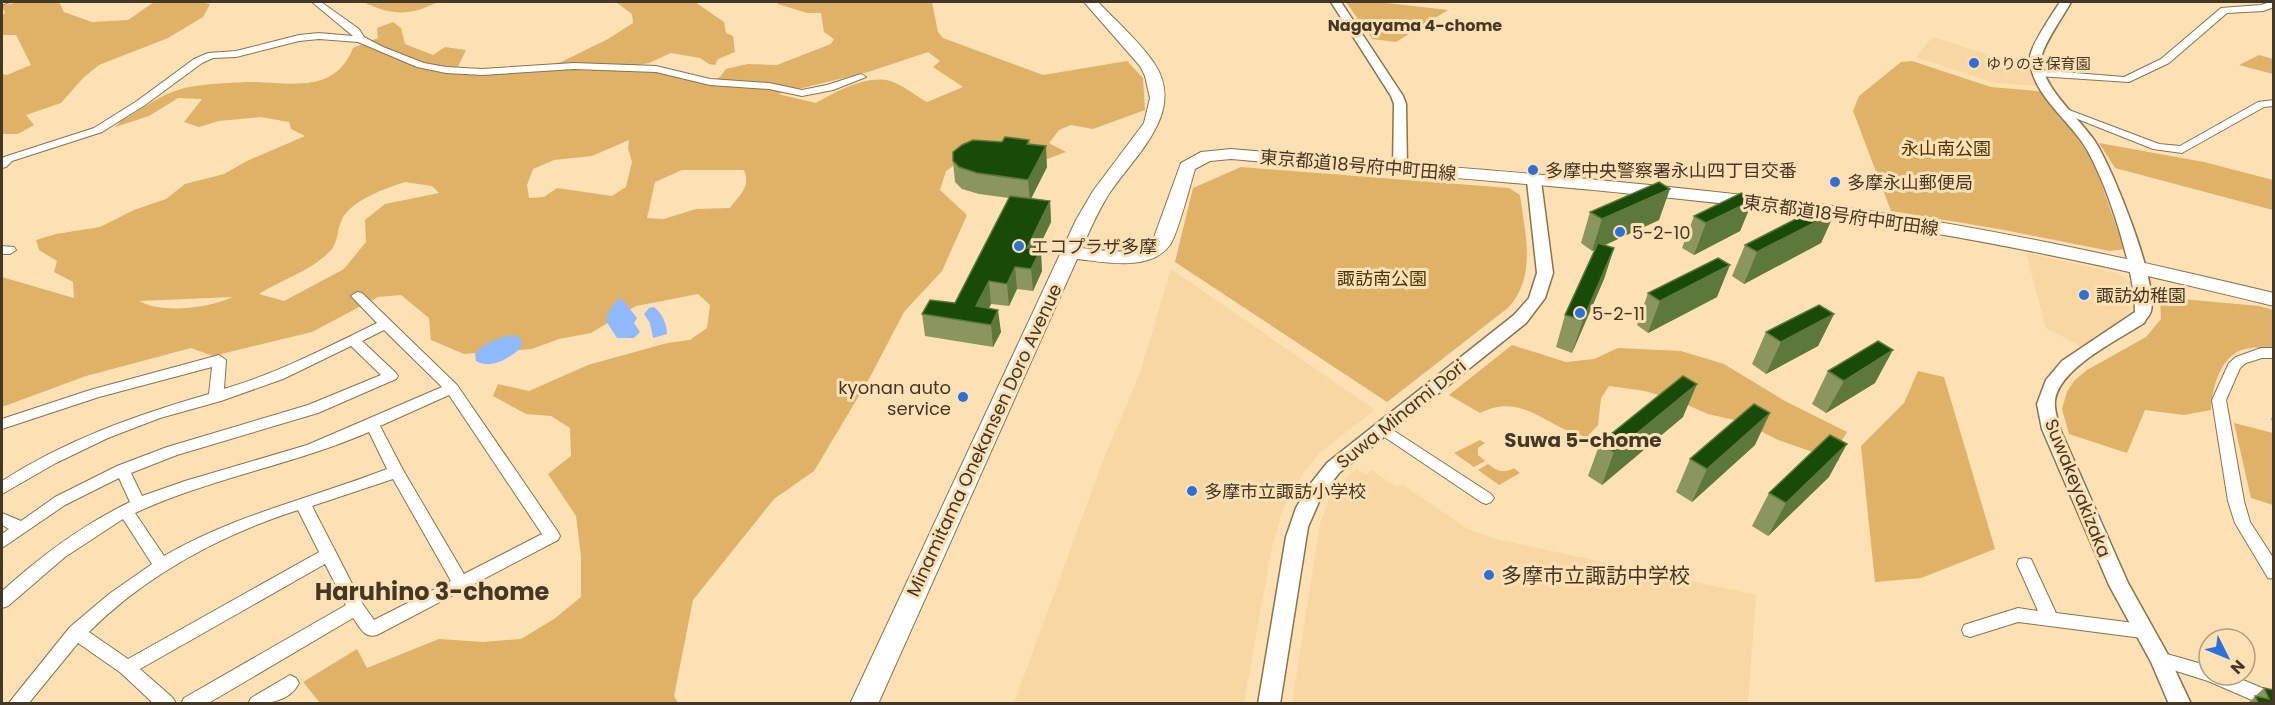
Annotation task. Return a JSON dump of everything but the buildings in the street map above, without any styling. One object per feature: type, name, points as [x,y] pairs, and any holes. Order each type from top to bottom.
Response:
[{"type":"main road","name":"Minamitama Onekansen Doro Avenue","points":[[864,704],[1093,205],[1152,123],[1157,105],[1156,87],[1147,64],[1091,2]]},
{"type":"main road","name":"東京都道18号府中町田線","points":[[1071,252],[1118,258],[1140,256],[1154,249],[1162,242],[1187,167],[1195,159],[1204,156],[1231,154],[1810,208],[1929,226],[2137,266],[2274,300]]},
{"type":"street","points":[[316,2],[356,31],[360,39]]},
{"type":"street","points":[[1336,2],[1400,104],[1400,169]]},
{"type":"street","points":[[2065,2],[2036,55],[2038,73],[2102,165],[2137,266]]},
{"type":"street","points":[[2038,73],[2125,80],[2165,61],[2224,10],[2263,8],[2274,3]]},
{"type":"street","points":[[2,165],[8,159],[98,130],[141,103],[198,61],[212,55],[236,54],[300,38],[319,36],[360,39],[421,65],[462,71],[508,71],[564,66],[656,69],[710,82],[769,86],[802,93],[829,88],[861,77]]},
{"type":"street","points":[[2066,112],[2157,147],[2182,150],[2262,104],[2274,104]]},
{"type":"street","name":"Suwa Minami Dori","points":[[1269,704],[1300,518],[1312,493],[1322,480],[1382,428],[1520,319],[1535,303],[1544,286],[1545,273],[1534,181]]},
{"type":"street","name":"Suwakeyakizaka","points":[[2137,266],[2143,312],[2138,319],[2068,365],[2052,384],[2046,404],[2051,429],[2088,519],[2142,631],[2160,659],[2180,704]]},
{"type":"street","points":[[303,504],[356,608],[371,630],[552,536],[452,388],[357,296]]},
{"type":"street","points":[[2,488],[52,459],[100,436],[138,421],[280,376],[387,323]]},
{"type":"street","points":[[2,542],[20,527],[60,501],[122,470],[172,451],[313,409],[391,376],[353,340]]},
{"type":"street","points":[[2274,353],[2261,353],[2241,360],[2235,366],[2219,400],[2243,523],[2274,573]]},
{"type":"street","points":[[2,424],[95,393],[219,360],[216,398]]},
{"type":"street","points":[[2,602],[61,549],[132,508],[167,492],[305,452],[452,388]]},
{"type":"street","points":[[372,424],[396,472],[461,583]]},
{"type":"street","points":[[1382,428],[1486,498]]},
{"type":"street","points":[[122,470],[132,508],[162,566]]},
{"type":"street","points":[[17,704],[76,632],[121,594],[162,566],[204,541],[253,520],[396,472]]},
{"type":"street","points":[[2,519],[20,527]]},
{"type":"street","points":[[127,668],[329,554]]},
{"type":"street","points":[[2025,564],[2050,618]]},
{"type":"street","points":[[190,704],[356,608]]},
{"type":"street","points":[[1970,630],[2018,615],[2142,631]]},
{"type":"street","points":[[76,632],[127,668],[167,704]]},
{"type":"street","points":[[2160,659],[2197,670]]},
{"type":"street","points":[[257,704],[290,683]]},
{"type":"street","points":[[2241,687],[2274,701]]},
{"type":"shaded area","name":"ゆりのき保育園","points":[[1933,37],[2030,68],[2040,86],[1995,83],[1918,58],[1916,56]]},
{"type":"shaded area","name":"諏訪幼稚園","points":[[2026,253],[2117,273],[2131,282],[2132,309],[2103,334],[2082,347],[2046,328]]},
{"type":"shaded area","name":"多摩市立諏訪小学校","points":[[1171,269],[1375,410],[1322,451],[1303,473],[1283,509],[1271,552],[1244,703],[1014,703],[1104,458],[1140,373]]},
{"type":"shaded area","name":"多摩市立諏訪中学校","points":[[1357,468],[1366,475],[1371,470],[1397,487],[1403,485],[1468,529],[1496,539],[1756,595],[1748,703],[1292,703],[1320,524],[1329,499]]},
{"type":"green space","points":[[18,2],[59,2],[64,12],[92,22],[128,20],[154,2],[210,4],[203,17],[168,38],[99,65],[83,78],[61,103],[26,115],[34,125],[18,134],[2,134],[2,74],[7,75],[31,65],[16,35],[2,35],[2,15],[5,13],[2,6]]},
{"type":"green space","points":[[363,2],[438,2],[409,12],[392,12]]},
{"type":"green space","points":[[616,2],[695,2],[724,22],[726,33],[733,36],[735,52],[718,59],[715,65],[700,58],[671,53],[649,63],[633,66],[631,71],[666,72],[705,84],[720,77],[726,69],[748,64],[777,65],[831,44],[834,39],[824,32],[821,13],[807,13],[776,2],[932,2],[938,32],[943,38],[1043,75],[1127,61],[1143,78],[1145,110],[1093,129],[1071,125],[1059,130],[1049,143],[1066,152],[1042,161],[965,158],[946,171],[940,190],[967,215],[942,271],[904,312],[869,379],[814,471],[774,499],[693,600],[674,696],[678,703],[320,703],[303,682],[357,649],[367,668],[439,639],[483,642],[521,639],[554,619],[581,597],[581,557],[576,516],[548,474],[571,456],[570,428],[551,416],[526,414],[493,396],[498,384],[529,391],[588,365],[667,343],[690,340],[707,328],[710,305],[698,294],[636,306],[591,333],[559,339],[532,349],[464,354],[431,340],[429,318],[401,295],[378,297],[312,332],[213,356],[191,348],[86,376],[2,407],[2,277],[74,298],[73,282],[54,272],[57,261],[39,250],[36,240],[56,234],[100,227],[134,210],[166,199],[185,184],[224,174],[247,161],[305,136],[291,129],[289,122],[261,117],[219,121],[199,127],[184,122],[202,99],[178,98],[149,116],[115,127],[150,103],[173,91],[218,84],[255,82],[298,84],[324,79],[336,72],[353,48],[378,38],[377,28],[393,22],[401,28],[405,44],[433,55],[445,47],[466,50],[455,73],[495,75],[561,62],[608,39],[633,23],[632,14]],"holes":[[[928,52],[940,61],[933,67],[963,87],[927,102],[902,86],[886,80],[859,83],[816,103],[778,94],[868,72]],[[629,140],[628,148],[632,162],[626,187],[612,196],[557,188],[544,197],[529,198],[527,185],[533,169],[554,160],[592,156]],[[682,170],[744,170],[746,176],[745,186],[730,208],[696,209],[664,219],[647,218],[655,182]],[[405,182],[432,186],[439,193],[385,204],[365,220],[366,242],[344,269],[284,301],[259,294],[315,264],[333,247],[340,223],[347,212],[361,201]],[[232,297],[199,307],[173,308],[149,305],[139,301]]]},
{"type":"green space","points":[[1346,2],[1378,2],[1448,10],[1396,42],[1372,39]]},
{"type":"green space","points":[[2259,55],[2273,59],[2273,74],[2239,65]]},
{"type":"green space","name":"永山南公園","points":[[1912,61],[1991,87],[2047,92],[2095,165],[2124,249],[2110,251],[1891,211],[1853,111],[1859,96],[1901,62]]},
{"type":"green space","points":[[2099,143],[2204,162],[2273,180],[2273,210],[2115,168]]},
{"type":"green space","name":"諏訪南公園","points":[[1241,167],[1509,188],[1520,195],[1526,239],[1526,268],[1518,295],[1509,307],[1387,402],[1175,262],[1193,188]]},
{"type":"green space","points":[[2160,297],[2259,306],[2273,310],[2273,348],[2250,348],[2240,351],[2225,363],[2213,391],[2211,410],[2184,415],[2145,410],[2127,453],[2069,434],[2062,409],[2067,392],[2074,381],[2087,370],[2146,337],[2161,319]]},
{"type":"green space","points":[[1512,345],[1566,362],[1594,359],[1618,348],[1681,351],[1724,364],[1785,401],[1847,432],[1840,444],[1839,461],[1778,440],[1743,422],[1708,414],[1676,400],[1645,391],[1609,386],[1601,398],[1598,425],[1587,437],[1572,433],[1535,414],[1510,406],[1496,407],[1480,413],[1449,395]]},
{"type":"green space","points":[[1918,371],[1944,377],[1995,549],[1921,578],[1875,582],[1861,446],[1904,403]]},
{"type":"green space","points":[[2234,423],[2273,433],[2273,505],[2251,498]]},
{"type":"green space","points":[[1480,440],[1485,443],[1478,448],[1478,455],[1485,461],[1474,467],[1454,453]]},
{"type":"green space","points":[[1488,464],[1500,471],[1514,468],[1520,473],[1499,485],[1478,470]]},
{"type":"water","points":[[618,299],[622,299],[637,318],[634,323],[640,332],[634,338],[617,338],[606,321],[609,311]]},
{"type":"water","points":[[654,307],[664,319],[667,334],[653,338],[650,323],[644,314],[649,308]]},
{"type":"water","points":[[515,335],[521,339],[521,348],[511,356],[500,362],[488,364],[476,361],[475,354],[487,344]]},
{"type":"place","name":"ゆりのき保育園","points":[[1974,63]]},
{"type":"place","name":"多摩中央警察署永山四丁目交番","points":[[1533,170]]},
{"type":"place","name":"多摩永山郵便局","points":[[1835,182]]},
{"type":"place","name":"5-2-10","points":[[1620,232]]},
{"type":"place","name":"エコプラザ多摩","points":[[1019,246]]},
{"type":"place","name":"諏訪幼稚園","points":[[2084,295]]},
{"type":"place","name":"5-2-11","points":[[1580,313]]},
{"type":"place","name":"kyonan auto service","points":[[963,397]]},
{"type":"place","name":"多摩市立諏訪小学校","points":[[1192,491]]},
{"type":"place","name":"多摩市立諏訪中学校","points":[[1489,575]]},
{"type":"district","name":"Nagayama 4-chome","points":[[1415,25]]},
{"type":"district","name":"Suwa 5-chome","points":[[1583,440]]},
{"type":"district","name":"Haruhino 3-chome","points":[[432,591]]}]
